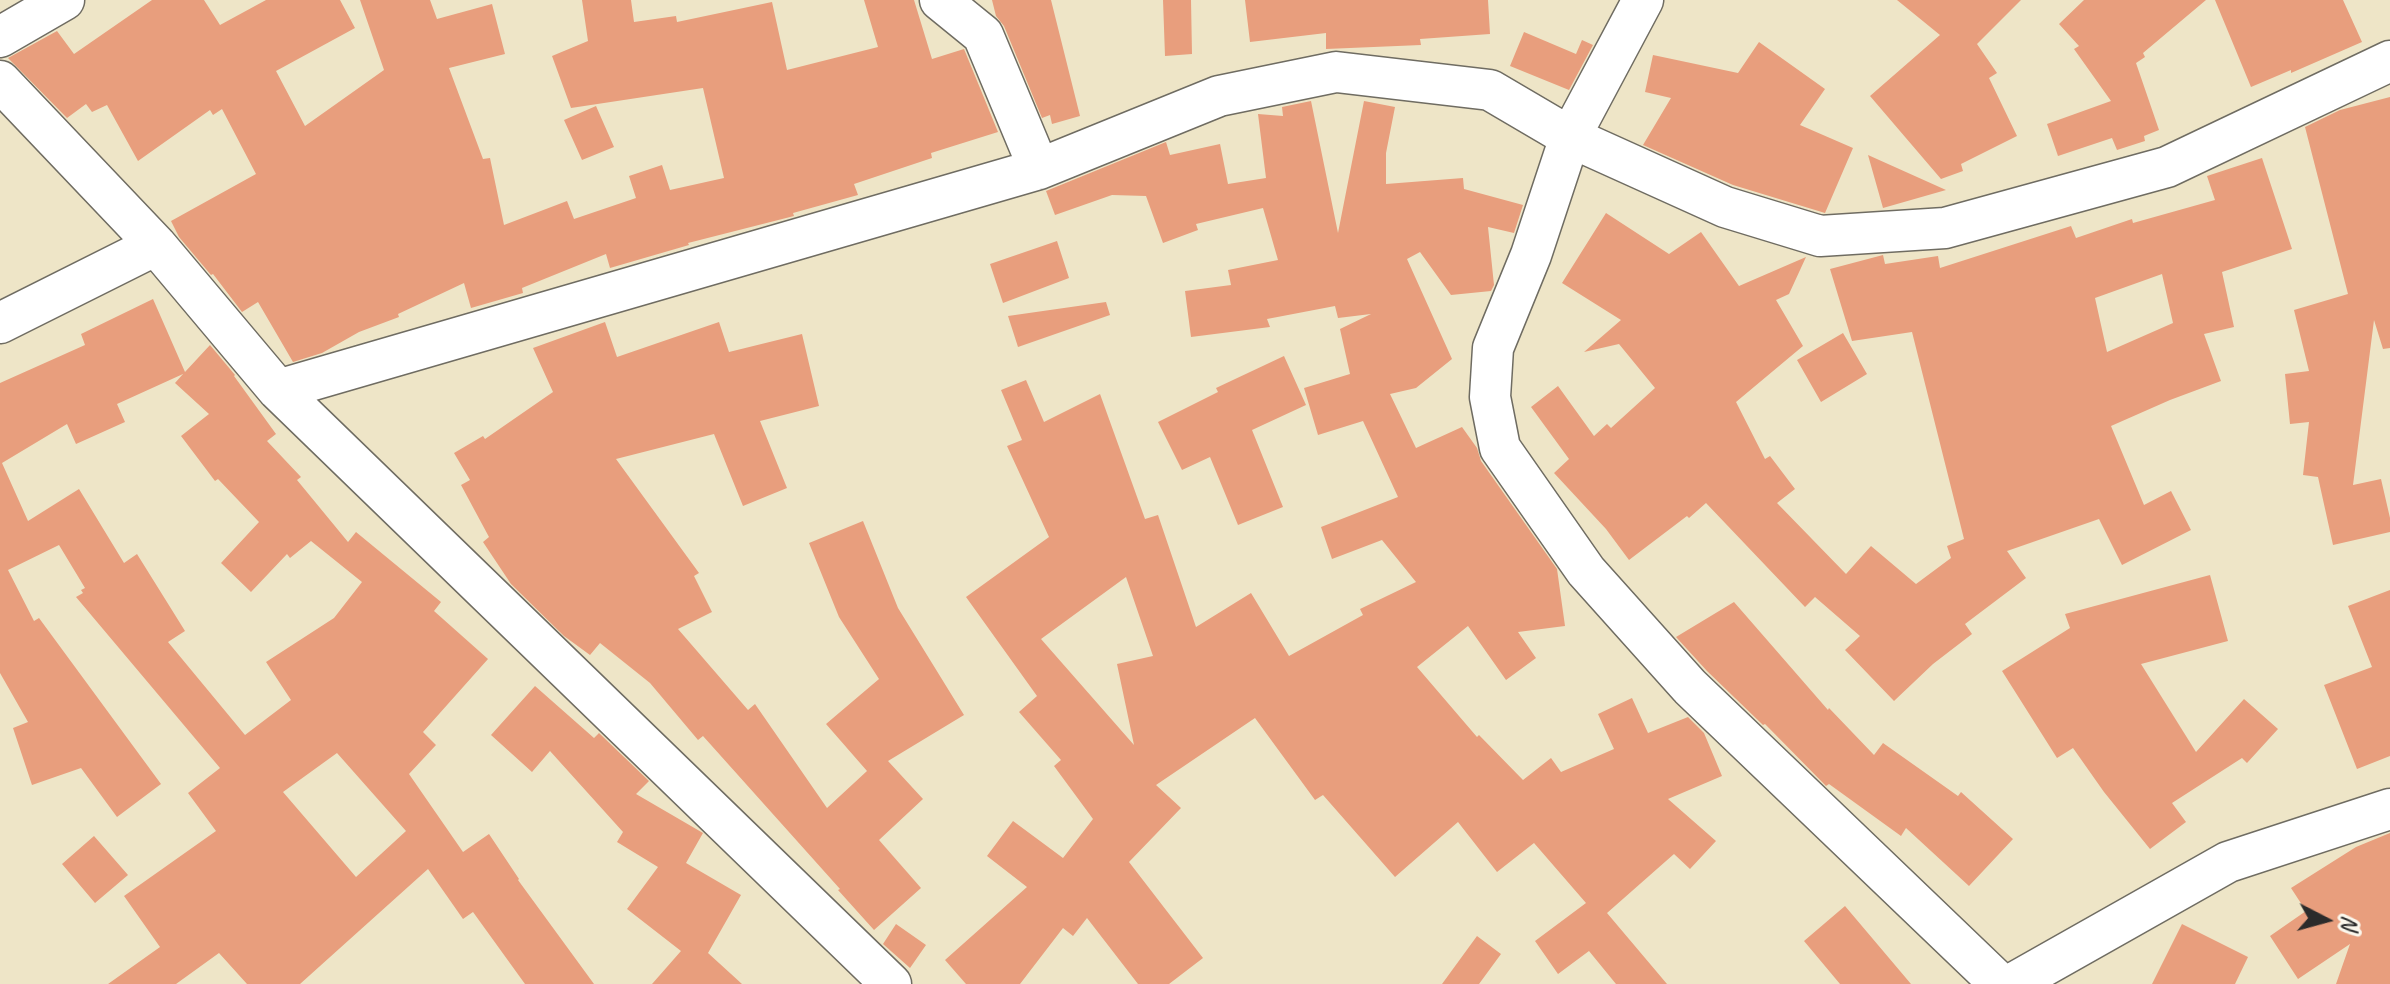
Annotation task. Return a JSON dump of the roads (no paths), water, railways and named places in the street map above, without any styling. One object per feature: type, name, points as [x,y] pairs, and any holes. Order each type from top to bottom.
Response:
[{"type":"street","points":[[0,37],[64,0]]},
{"type":"street","points":[[940,0],[983,35],[1039,169]]},
{"type":"street","points":[[1643,0],[1570,137],[1531,255],[1493,348],[1490,397],[1500,448],[1586,571],[1690,687],[2000,984]]},
{"type":"street","points":[[278,390],[1039,169],[1219,96],[1336,72],[1490,90],[1570,137],[1725,207],[1820,236],[1945,228],[2167,167],[2390,61]]},
{"type":"street","points":[[0,81],[156,245],[278,390],[891,984]]},
{"type":"street","points":[[0,323],[156,245]]},
{"type":"street","points":[[2012,984],[2228,862],[2390,809]]}]
